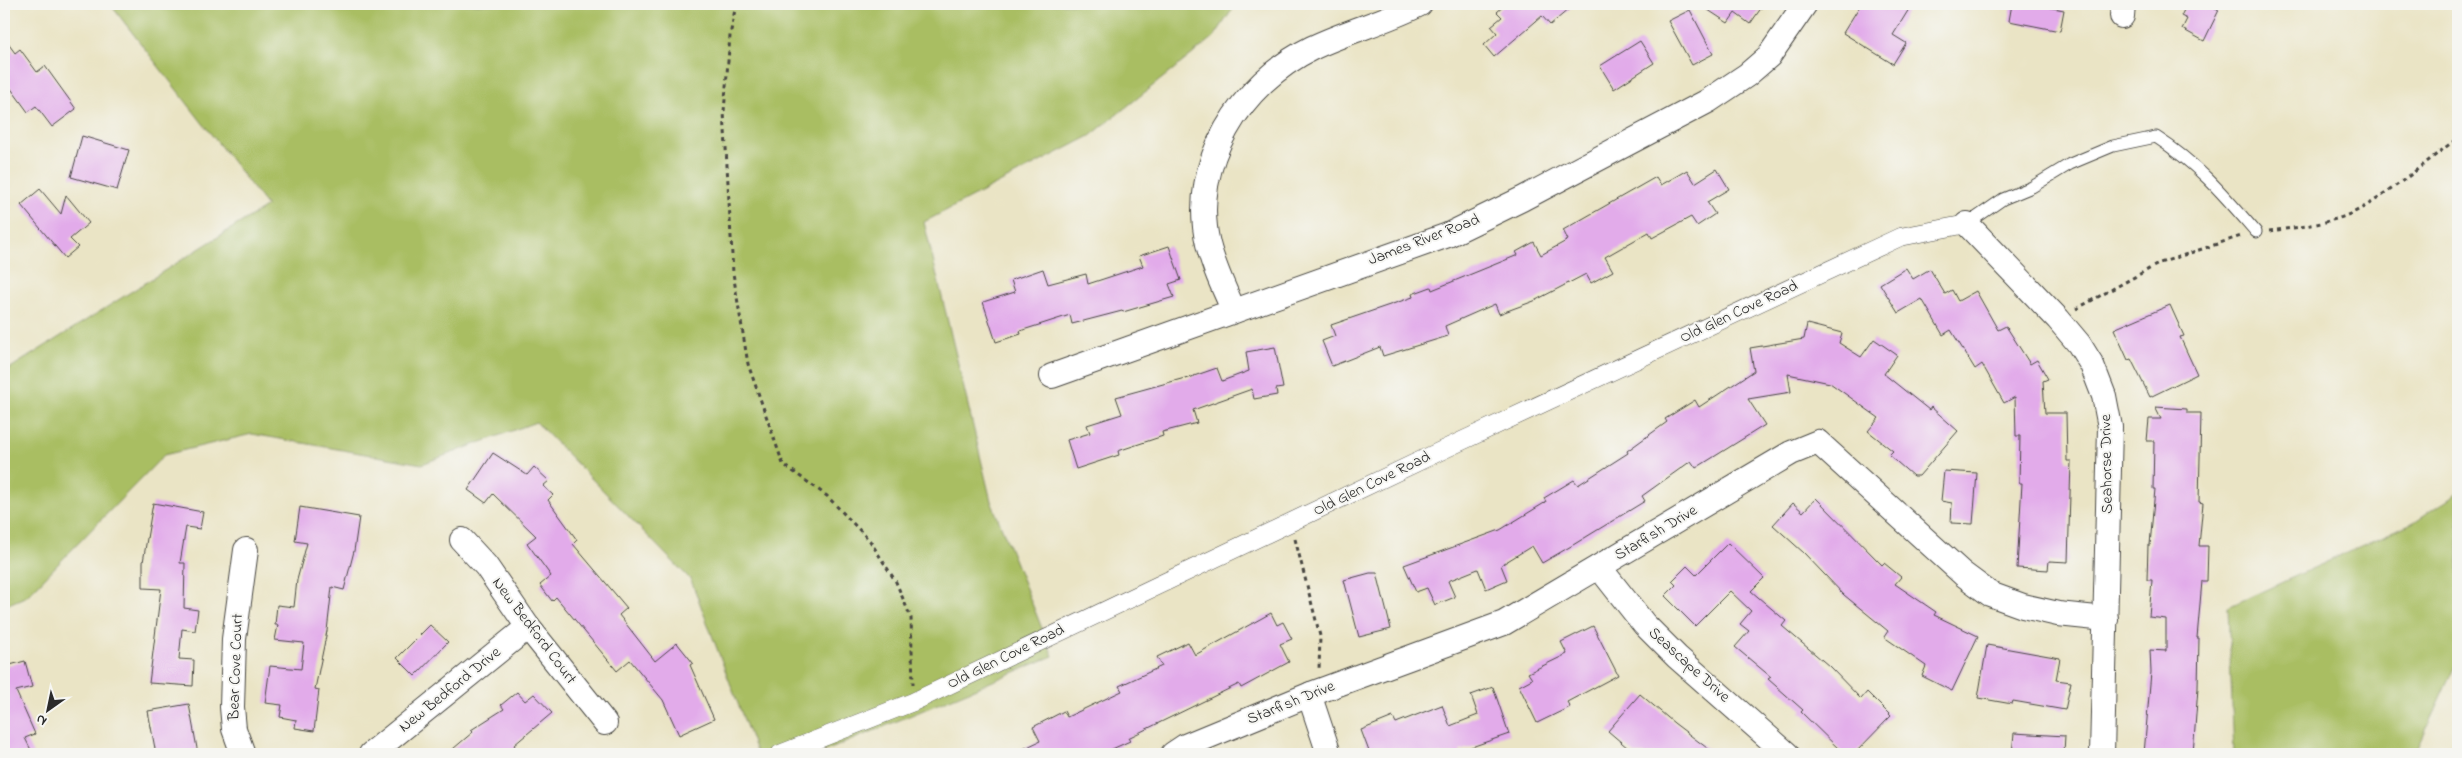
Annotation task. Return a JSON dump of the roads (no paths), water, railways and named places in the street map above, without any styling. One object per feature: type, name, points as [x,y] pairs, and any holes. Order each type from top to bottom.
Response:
[{"type":"street","points":[[1234,311],[1216,272],[1208,243],[1204,209],[1206,179],[1224,135],[1239,108],[1281,66],[1312,48],[1396,16],[1420,4]]},
{"type":"street","name":"James River Road","points":[[1052,376],[1331,275],[1448,235],[1522,199],[1708,101],[1747,75],[1769,56],[1805,4]]},
{"type":"street","name":"Seahorse Drive","points":[[1967,224],[2058,319],[2079,344],[2092,365],[2104,396],[2110,427],[2102,754]]},
{"type":"street","name":"Old Glen Cove Road","points":[[780,754],[913,702],[1900,237],[1967,224]]},
{"type":"street","name":"Starfish Drive","points":[[1173,754],[1186,746],[1311,694],[1504,623],[1791,452],[1818,442],[1963,574],[1990,594],[2023,606],[2058,614],[2106,619]]},
{"type":"street","name":"New Bedford Court","points":[[462,540],[486,566],[528,627],[605,723]]},
{"type":"street","name":"Bear Cove Court","points":[[243,754],[234,729],[232,707],[234,639],[246,550]]},
{"type":"street","name":"Seascape Drive","points":[[1599,567],[1644,624],[1677,657],[1787,754]]},
{"type":"street","name":"New Bedford Drive","points":[[371,754],[528,627]]},
{"type":"street","points":[[1311,694],[1310,697],[1329,754]]},
{"type":"lane","points":[[1967,224],[2003,200],[2032,187],[2070,164],[2113,146],[2156,137],[2183,154],[2214,182],[2256,232]]}]
